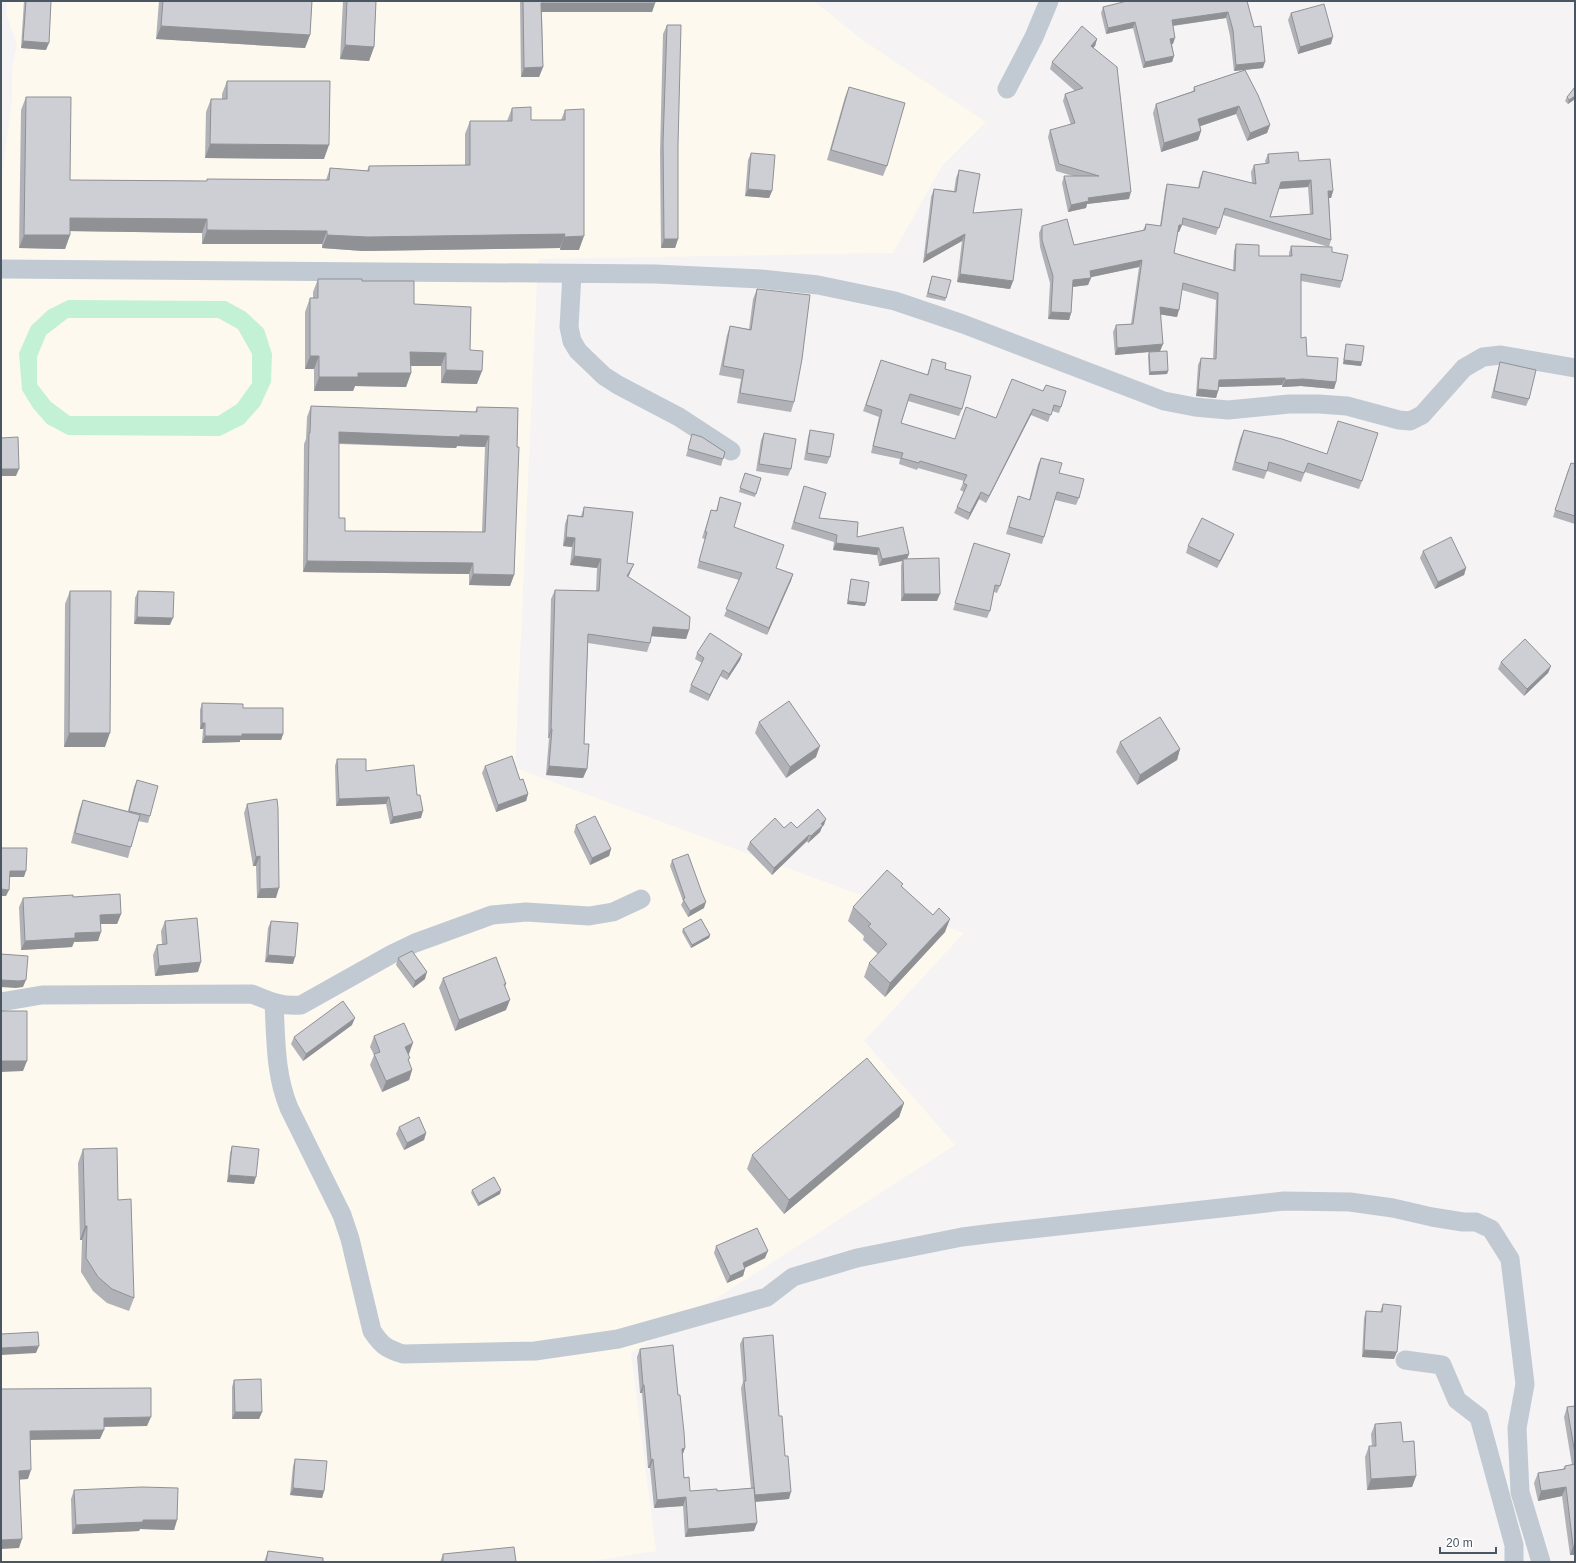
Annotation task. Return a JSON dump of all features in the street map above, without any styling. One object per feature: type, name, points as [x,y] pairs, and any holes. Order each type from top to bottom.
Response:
[{"type":"street","points":[[1007,89],[1034,37],[1049,1]]},
{"type":"street","points":[[1,269],[656,274],[761,279],[818,285],[895,301],[962,324],[1164,401],[1221,410],[1289,404],[1326,404],[1347,406],[1399,420],[1410,421],[1422,415],[1464,368],[1483,357],[1501,355],[1575,368]]},
{"type":"street","points":[[572,274],[569,327],[572,341],[578,351],[604,376],[618,386],[679,417],[731,451]]},
{"type":"street","points":[[1,1002],[42,995],[252,994],[274,1003],[291,1006],[301,1005],[392,954],[415,943],[492,915],[526,912],[589,916],[613,912],[641,899]]},
{"type":"street","points":[[274,1003],[278,1069],[282,1090],[288,1108],[342,1215],[350,1239],[372,1331],[379,1342],[390,1350],[403,1354],[536,1351],[618,1339],[767,1297],[793,1277],[822,1268],[889,1251],[962,1237],[1284,1201],[1350,1202],[1393,1208],[1463,1222],[1476,1222],[1491,1229],[1510,1259],[1525,1384],[1517,1428],[1520,1492],[1541,1562]]},
{"type":"street","points":[[1405,1360],[1442,1365],[1456,1400],[1478,1417],[1514,1545],[1514,1562]]},
{"type":"shaded area","points":[[7,1],[814,1],[864,41],[986,122],[942,166],[893,253],[538,259],[515,768],[964,933],[864,1041],[955,1145],[631,1353],[656,1551],[586,1562],[1,1562],[1,184],[12,100],[12,69],[17,44],[6,14]]},
{"type":"green space","points":[[68,300],[226,301],[246,312],[264,329],[272,354],[271,382],[260,406],[244,424],[220,436],[68,435],[47,424],[33,408],[22,390],[19,353],[31,326],[48,310]],"holes":[[[68,318],[218,318],[238,329],[252,354],[252,383],[237,404],[218,416],[70,416],[51,402],[37,384],[37,357],[46,335]]]},
{"type":"building","points":[[26,1],[51,1],[49,43],[23,41]]},
{"type":"building","points":[[163,1],[312,1],[310,35],[161,26]]},
{"type":"building","points":[[347,1],[376,1],[374,47],[345,45]]},
{"type":"building","points":[[523,1],[655,1],[655,3],[541,3],[543,67],[524,68]]},
{"type":"building","points":[[1127,1],[1247,1],[1254,27],[1261,26],[1265,62],[1236,65],[1233,30],[1228,12],[1172,20],[1175,38],[1170,39],[1174,56],[1145,62],[1135,22],[1108,28],[1103,7]]},
{"type":"building","points":[[1324,4],[1333,37],[1300,47],[1291,13]]},
{"type":"building","points":[[667,25],[681,25],[678,145],[678,239],[664,239],[663,143]]},
{"type":"building","points":[[1082,26],[1097,39],[1091,46],[1117,67],[1131,192],[1088,198],[1089,201],[1071,205],[1064,176],[1099,176],[1059,164],[1050,130],[1075,123],[1065,94],[1083,88],[1052,62]]},
{"type":"building","points":[[1245,70],[1258,95],[1270,125],[1250,133],[1239,106],[1198,119],[1201,131],[1164,143],[1156,104],[1195,91],[1194,87]]},
{"type":"building","points":[[227,81],[330,81],[329,145],[210,144],[211,99],[227,99]]},
{"type":"building","points":[[849,87],[905,103],[887,166],[831,150]]},
{"type":"building","points":[[1575,87],[1575,96],[1569,100],[1567,97]]},
{"type":"building","points":[[26,97],[71,97],[70,180],[329,180],[330,168],[369,171],[369,166],[470,165],[470,121],[512,121],[512,108],[531,107],[531,120],[565,120],[565,110],[584,109],[584,236],[564,237],[565,234],[368,237],[327,235],[327,231],[207,230],[207,219],[70,218],[70,235],[24,235]]},
{"type":"building","points":[[1298,152],[1299,161],[1330,159],[1333,191],[1328,191],[1331,240],[1225,208],[1219,228],[1183,218],[1182,225],[1179,225],[1174,253],[1235,271],[1236,244],[1259,245],[1259,256],[1292,256],[1291,246],[1332,247],[1332,252],[1348,255],[1342,281],[1301,274],[1301,338],[1306,337],[1307,356],[1338,358],[1336,382],[1303,379],[1285,380],[1285,378],[1219,380],[1218,391],[1198,389],[1201,358],[1216,359],[1218,293],[1183,283],[1179,310],[1160,307],[1163,344],[1117,348],[1116,325],[1133,324],[1142,260],[1090,271],[1091,278],[1073,280],[1071,313],[1051,312],[1053,276],[1042,240],[1042,226],[1067,219],[1074,245],[1145,230],[1146,224],[1161,226],[1167,184],[1199,188],[1203,171],[1256,184],[1254,165],[1269,163],[1268,154]],"holes":[[[1311,180],[1313,214],[1270,217],[1281,182]]]},
{"type":"building","points":[[751,153],[775,155],[772,191],[748,189]]},
{"type":"building","points":[[959,170],[980,174],[973,213],[1022,209],[1013,281],[960,274],[965,234],[926,255],[934,189],[956,192]]},
{"type":"building","points":[[932,276],[951,280],[946,298],[928,293]]},
{"type":"building","points":[[318,279],[414,281],[414,304],[471,307],[470,350],[483,351],[482,371],[446,370],[446,353],[410,352],[411,373],[358,373],[358,377],[319,377],[319,356],[310,356],[310,298],[318,298]]},
{"type":"building","points":[[757,289],[810,295],[802,359],[794,402],[740,393],[744,370],[723,366],[730,326],[751,330]]},
{"type":"building","points":[[1346,344],[1364,346],[1362,362],[1344,360]]},
{"type":"building","points":[[1167,351],[1168,371],[1150,372],[1149,352]]},
{"type":"building","points":[[932,359],[946,363],[945,369],[971,376],[962,409],[910,394],[901,423],[955,439],[966,407],[996,418],[1012,379],[1043,391],[1046,385],[1066,391],[1061,407],[1054,405],[1051,415],[1033,409],[989,496],[981,492],[970,513],[957,507],[967,485],[963,483],[967,475],[920,461],[919,463],[901,458],[903,453],[873,446],[882,410],[866,405],[881,360],[928,375]]},
{"type":"building","points":[[1500,362],[1536,370],[1529,399],[1494,391]]},
{"type":"building","points":[[311,406],[477,412],[477,407],[518,408],[517,447],[519,447],[514,575],[473,574],[473,563],[307,561]],"holes":[[[339,432],[460,437],[460,435],[489,436],[485,532],[345,531],[345,518],[339,518]]]},
{"type":"building","points":[[1338,421],[1378,433],[1362,481],[1308,463],[1304,473],[1269,462],[1267,471],[1235,462],[1244,430],[1282,439],[1327,454]]},
{"type":"building","points":[[810,430],[834,434],[830,457],[807,453]]},
{"type":"building","points":[[764,433],[796,439],[791,469],[759,464]]},
{"type":"building","points":[[692,434],[702,437],[725,452],[723,459],[688,449]]},
{"type":"building","points":[[18,437],[19,469],[1,469],[1,438]]},
{"type":"building","points":[[1041,458],[1062,463],[1059,473],[1084,479],[1079,498],[1057,492],[1044,537],[1009,527],[1018,496],[1030,500]]},
{"type":"building","points":[[1571,463],[1575,464],[1575,516],[1555,510]]},
{"type":"building","points":[[745,473],[761,478],[756,494],[740,488]]},
{"type":"building","points":[[804,486],[826,493],[819,518],[858,522],[857,537],[903,527],[909,554],[882,559],[879,548],[836,543],[837,535],[794,522]]},
{"type":"building","points":[[720,497],[741,503],[734,527],[784,545],[776,568],[793,574],[769,628],[726,609],[742,573],[699,561],[711,510],[717,511]]},
{"type":"building","points":[[584,507],[633,512],[627,563],[634,564],[627,576],[690,617],[689,630],[653,627],[650,643],[588,634],[584,744],[589,744],[587,769],[549,766],[552,729],[555,590],[599,591],[601,559],[574,556],[575,538],[566,537],[568,515],[583,517]]},
{"type":"building","points":[[1202,518],[1234,534],[1220,561],[1188,546]]},
{"type":"building","points":[[1451,537],[1466,568],[1438,582],[1423,551]]},
{"type":"building","points":[[974,543],[1010,554],[1000,586],[995,585],[990,611],[955,603]]},
{"type":"building","points":[[939,558],[940,594],[904,594],[903,559]]},
{"type":"building","points":[[851,579],[869,582],[866,603],[848,601]]},
{"type":"building","points":[[70,591],[111,591],[110,733],[69,733]]},
{"type":"building","points":[[138,591],[174,592],[173,618],[137,617]]},
{"type":"building","points":[[710,633],[742,654],[729,674],[723,670],[710,695],[691,685],[704,658],[697,653]]},
{"type":"building","points":[[1525,639],[1551,666],[1527,689],[1501,662]]},
{"type":"building","points":[[789,701],[820,746],[790,767],[759,722]]},
{"type":"building","points":[[202,703],[243,704],[243,708],[283,708],[283,734],[205,736],[205,723],[202,723]]},
{"type":"building","points":[[1160,717],[1180,749],[1140,775],[1120,742]]},
{"type":"building","points":[[512,756],[520,780],[523,779],[528,794],[498,805],[485,766]]},
{"type":"building","points":[[337,759],[366,759],[366,771],[414,765],[417,795],[420,795],[423,811],[393,817],[389,797],[339,799]]},
{"type":"building","points":[[137,780],[158,786],[150,816],[129,811]]},
{"type":"building","points":[[277,799],[279,888],[260,889],[260,856],[256,857],[247,804]]},
{"type":"building","points":[[83,800],[140,815],[131,847],[75,833]]},
{"type":"building","points":[[818,809],[826,819],[821,824],[823,825],[811,836],[809,835],[774,868],[750,842],[775,818],[784,828],[791,822],[797,828]]},
{"type":"building","points":[[595,816],[611,849],[592,858],[576,825]]},
{"type":"building","points":[[1,848],[27,848],[26,871],[10,871],[9,890],[1,889]]},
{"type":"building","points":[[688,854],[706,902],[690,911],[683,899],[685,898],[672,860]]},
{"type":"building","points":[[887,870],[903,884],[901,886],[933,915],[939,908],[950,919],[890,983],[869,963],[887,944],[868,926],[871,924],[853,907]]},
{"type":"building","points":[[120,894],[121,914],[100,915],[101,932],[75,933],[75,938],[25,941],[23,898]]},
{"type":"building","points":[[197,918],[201,962],[159,966],[157,945],[167,944],[165,921]]},
{"type":"building","points":[[701,919],[710,935],[692,945],[683,929]]},
{"type":"building","points":[[271,921],[298,923],[295,957],[268,955]]},
{"type":"building","points":[[412,951],[427,972],[415,981],[398,958]]},
{"type":"building","points":[[1,954],[28,956],[26,980],[1,980]]},
{"type":"building","points":[[496,957],[510,1000],[459,1020],[443,978]]},
{"type":"building","points":[[343,1001],[355,1018],[306,1054],[294,1037]]},
{"type":"building","points":[[1,1011],[27,1011],[27,1061],[1,1061]]},
{"type":"building","points":[[404,1023],[413,1043],[405,1047],[410,1058],[408,1059],[412,1070],[386,1081],[374,1054],[380,1052],[374,1036]]},
{"type":"building","points":[[867,1058],[904,1103],[789,1200],[752,1155]]},
{"type":"building","points":[[419,1117],[426,1133],[407,1143],[399,1127]]},
{"type":"building","points":[[232,1146],[259,1149],[256,1177],[229,1175]]},
{"type":"building","points":[[117,1148],[118,1200],[131,1199],[134,1298],[112,1289],[98,1277],[86,1258],[87,1226],[85,1226],[83,1149]]},
{"type":"building","points":[[494,1177],[501,1190],[479,1203],[472,1190]]},
{"type":"building","points":[[757,1228],[768,1251],[743,1263],[745,1269],[730,1276],[716,1246]]},
{"type":"building","points":[[1383,1304],[1401,1306],[1397,1352],[1364,1350],[1366,1311],[1382,1312]]},
{"type":"building","points":[[38,1332],[39,1346],[1,1348],[1,1334]]},
{"type":"building","points":[[773,1335],[779,1416],[782,1416],[785,1456],[788,1456],[791,1492],[755,1495],[744,1381],[746,1381],[743,1338]]},
{"type":"building","points":[[673,1345],[678,1395],[680,1395],[684,1432],[685,1448],[682,1449],[684,1478],[689,1477],[690,1491],[717,1489],[717,1491],[754,1488],[757,1523],[688,1529],[686,1497],[657,1500],[653,1459],[651,1460],[640,1349]]},
{"type":"building","points":[[261,1379],[262,1412],[235,1412],[234,1380]]},
{"type":"building","points":[[151,1388],[151,1417],[104,1418],[104,1430],[30,1431],[31,1470],[19,1471],[22,1539],[1,1540],[1,1389]]},
{"type":"building","points":[[1575,1406],[1575,1454],[1567,1407]]},
{"type":"building","points":[[1401,1422],[1403,1442],[1414,1441],[1416,1476],[1371,1479],[1369,1446],[1376,1446],[1375,1424]]},
{"type":"building","points":[[295,1459],[327,1461],[324,1491],[293,1488]]},
{"type":"building","points":[[1575,1464],[1575,1546],[1573,1546],[1566,1487],[1541,1491],[1538,1473],[1565,1469],[1565,1466]]},
{"type":"building","points":[[142,1487],[178,1488],[177,1520],[143,1520],[143,1522],[76,1525],[74,1490]]},
{"type":"building","points":[[514,1547],[516,1562],[443,1562],[443,1554]]},
{"type":"building","points":[[268,1551],[323,1558],[323,1562],[266,1562]]}]
